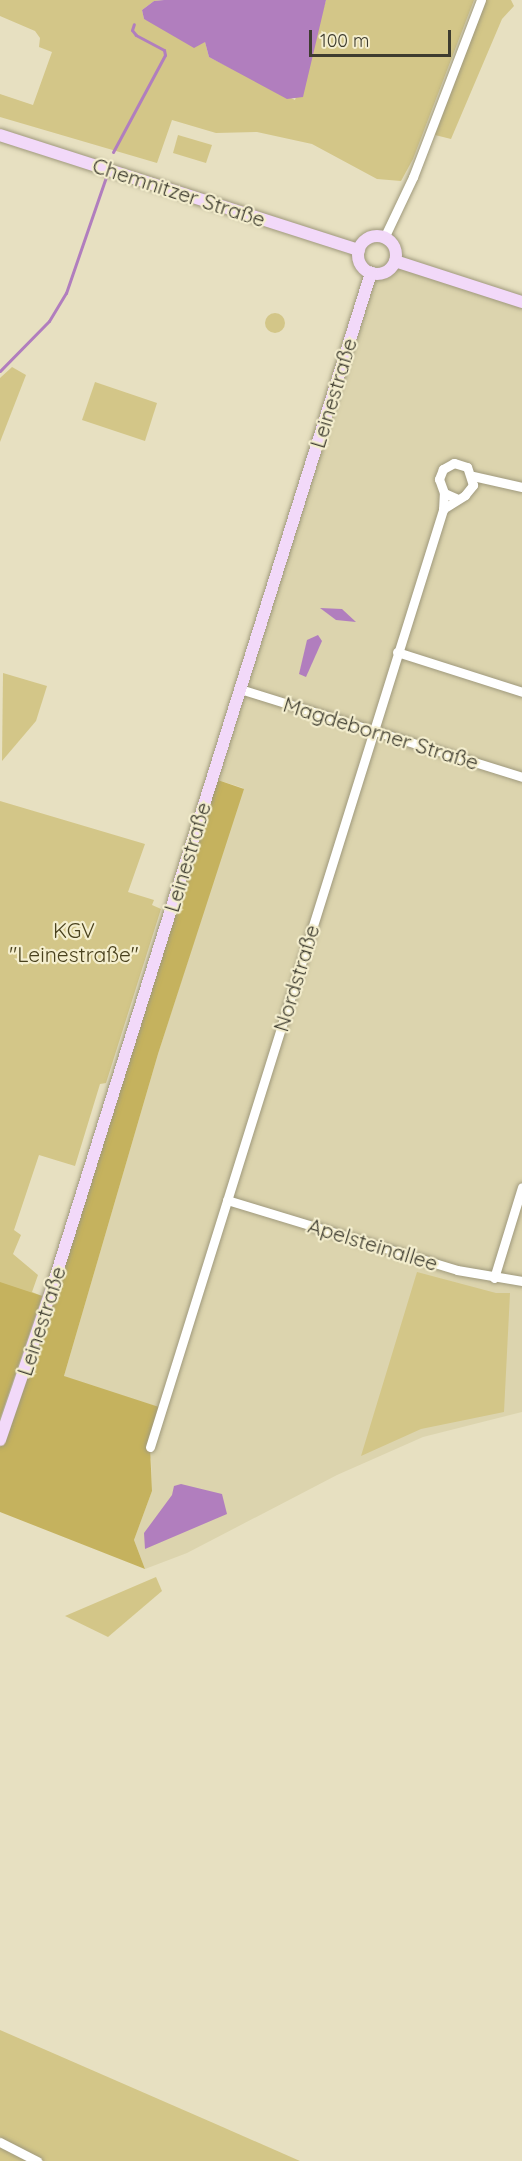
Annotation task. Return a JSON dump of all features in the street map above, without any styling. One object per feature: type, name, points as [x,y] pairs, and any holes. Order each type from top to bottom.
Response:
[{"type":"main road","name":"Chemnitzer Straße","points":[[0,135],[358,250]]},
{"type":"main road","points":[[384,238],[394,249],[395,261],[386,272],[371,273],[361,266],[358,250],[367,239],[384,238]]},
{"type":"main road","points":[[395,261],[522,302]]},
{"type":"main road","name":"Leinestraße","points":[[0,1440],[47,1304],[371,273]]},
{"type":"street","points":[[384,238],[413,177],[481,0]]},
{"type":"street","name":"Nordstraße","points":[[150,1447],[443,509],[444,493],[439,479],[446,466],[463,465],[473,476],[522,487]]},
{"type":"street","points":[[443,509],[456,498],[469,492],[473,476]]},
{"type":"street","points":[[444,493],[456,498]]},
{"type":"street","points":[[397,652],[522,692]]},
{"type":"street","name":"Magdeborner Straße","points":[[240,689],[522,777]]},
{"type":"street","points":[[494,1278],[522,1187]]},
{"type":"street","name":"Apelsteinallee","points":[[227,1200],[416,1258],[494,1278],[522,1281]]},
{"type":"street","points":[[0,2142],[37,2161]]},
{"type":"shaded area","points":[[326,0],[303,97],[287,99],[209,57],[205,42],[194,48],[144,19],[142,10],[154,1]]},
{"type":"shaded area","points":[[393,265],[522,302],[522,1412],[423,1437],[337,1475],[187,1553],[145,1569],[134,1540],[152,1491],[151,1459],[64,1376],[158,1054],[243,788],[212,778],[375,274]]},
{"type":"shaded area","points":[[320,608],[342,609],[356,622],[336,620]]},
{"type":"shaded area","points":[[318,635],[322,641],[306,677],[299,674],[307,640]]},
{"type":"shaded area","points":[[212,778],[244,789],[158,1054],[64,1376],[162,1408],[150,1447],[152,1491],[134,1540],[145,1569],[0,1512],[0,1440]]},
{"type":"shaded area","points":[[0,1282],[42,1296],[0,1418]]},
{"type":"shaded area","points":[[181,1484],[222,1494],[227,1514],[145,1549],[144,1533],[172,1495],[174,1486]]},
{"type":"green space","points":[[0,0],[164,0],[154,1],[142,10],[144,19],[205,42],[209,57],[295,100],[326,0],[474,0],[413,159],[401,181],[377,179],[312,144],[257,132],[216,133],[172,120],[157,163],[0,117],[0,94],[33,105],[52,52],[39,47],[40,38],[35,31],[0,16]]},
{"type":"green space","points":[[486,0],[511,0],[514,6],[502,19],[451,139],[435,135]]},
{"type":"green space","points":[[178,135],[212,145],[206,163],[173,153]]},
{"type":"green space","points":[[275,313],[282,316],[285,323],[282,330],[275,333],[268,330],[265,323],[268,316]]},
{"type":"green space","points":[[12,367],[26,375],[0,442],[0,378]]},
{"type":"green space","points":[[95,382],[157,403],[145,441],[82,420]]},
{"type":"green space","points":[[3,673],[47,686],[36,721],[2,761]]},
{"type":"green space","name":"KGV \"Leinestraße\"","points":[[0,801],[145,844],[128,892],[154,900],[152,905],[161,909],[106,1083],[100,1084],[75,1166],[39,1155],[14,1230],[21,1235],[13,1254],[38,1275],[32,1292],[42,1296],[0,1418]]},
{"type":"green space","points":[[417,1272],[496,1293],[510,1293],[504,1412],[421,1429],[361,1456]]},
{"type":"green space","points":[[156,1577],[162,1591],[108,1637],[65,1616]]},
{"type":"green space","points":[[0,2030],[218,2125],[300,2161],[0,2161]]},
{"type":"waterway","points":[[113,152],[165,55],[164,50],[136,35],[132,30],[134,24]]},
{"type":"waterway","points":[[0,371],[49,321],[66,293],[106,177]]}]
